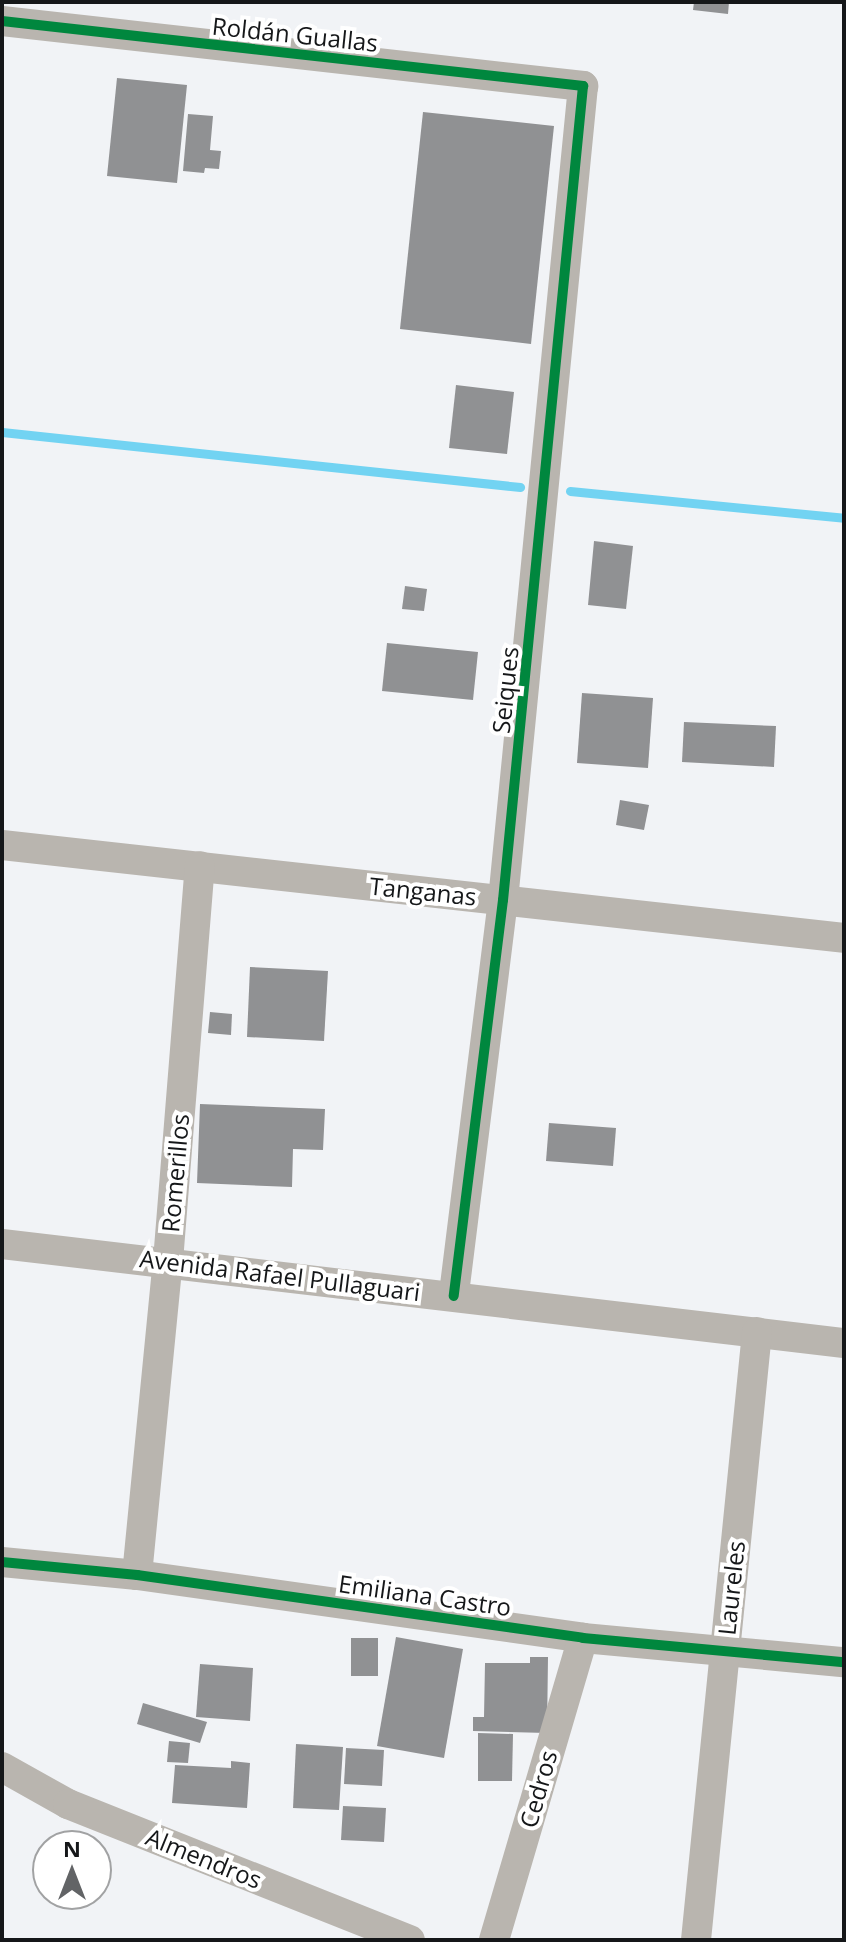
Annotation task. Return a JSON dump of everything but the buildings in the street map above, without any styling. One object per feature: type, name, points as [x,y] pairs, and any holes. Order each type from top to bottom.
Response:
[{"type":"street","name":"Roldán Guallas","points":[[2,21],[583,86]]},
{"type":"street","name":"Seiques","points":[[454,1296],[503,900],[583,86]]},
{"type":"street","name":"Tanganas","points":[[2,845],[844,938]]},
{"type":"street","name":"Romerillos","points":[[137,1575],[168,1261],[200,866]]},
{"type":"street","name":"Avenida Rafael Pullaguari","points":[[2,1244],[168,1261],[844,1343]]},
{"type":"street","name":"Laureles","points":[[696,1940],[757,1332]]},
{"type":"street","name":"Emiliana Castro","points":[[2,1562],[137,1575],[583,1638],[844,1662]]},
{"type":"street","name":"Cedros","points":[[494,1940],[583,1638]]},
{"type":"street","name":"Almendros","points":[[2,1767],[68,1804],[410,1940]]},
{"type":"waterway","points":[[2,432],[520,487]]},
{"type":"waterway","points":[[570,491],[844,518]]},
{"type":"cycle path","points":[[2,21],[583,86],[503,900],[454,1296]]},
{"type":"cycle path","points":[[2,1562],[137,1575],[583,1638],[844,1662]]}]
